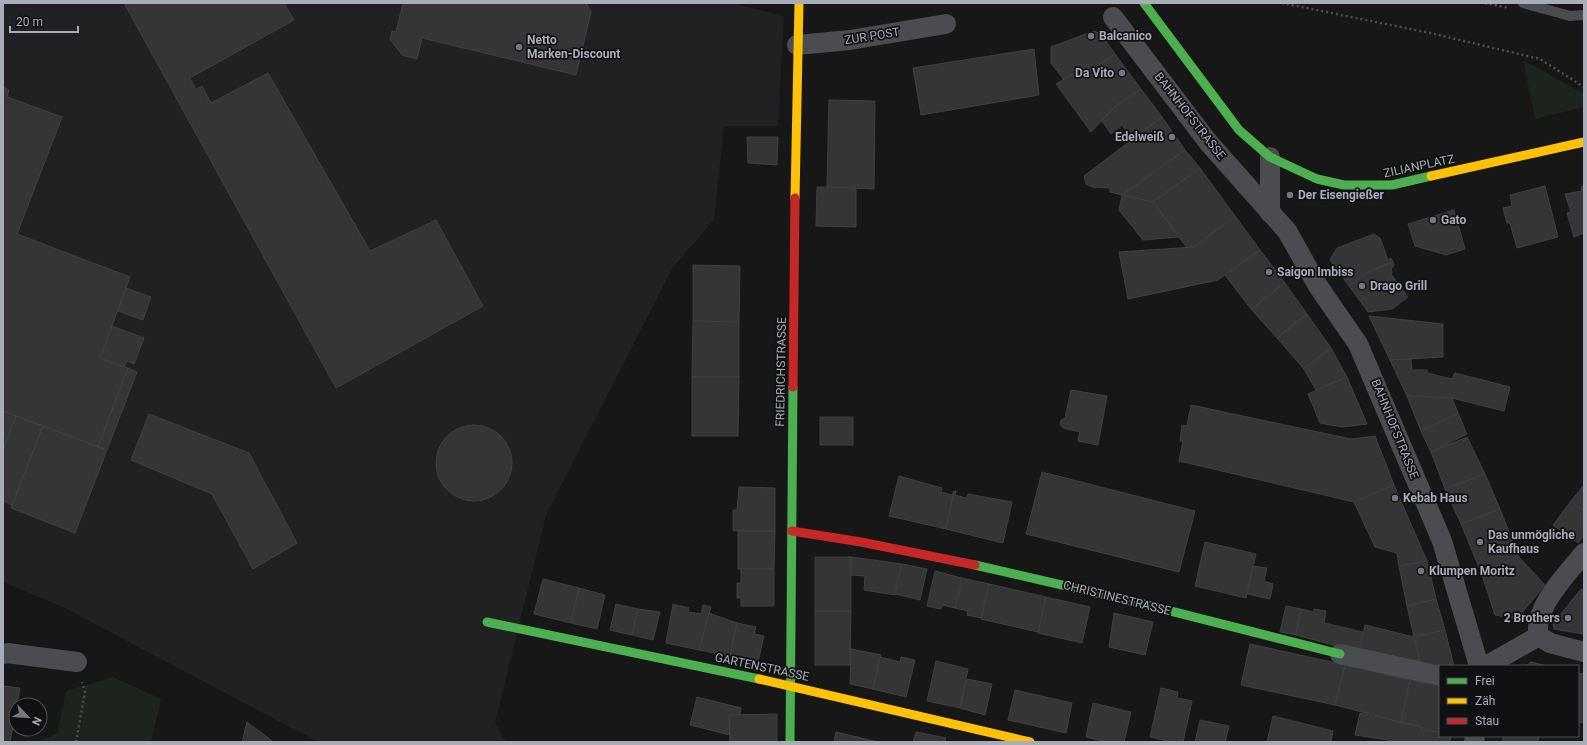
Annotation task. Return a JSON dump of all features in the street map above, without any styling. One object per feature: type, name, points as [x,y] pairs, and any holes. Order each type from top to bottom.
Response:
[{"type":"street","name":"FRIEDRICHSTRASSE","points":[[790,742],[797,45],[799,3]]},
{"type":"street","name":"ZILIANPLATZ","points":[[1144,3],[1238,130],[1270,158],[1317,179],[1344,184],[1382,186],[1584,142]]},
{"type":"street","name":"BAHNHOFSTRASSE","points":[[1113,17],[1208,142],[1287,231],[1318,286],[1358,344],[1372,373],[1442,541],[1478,665]]},
{"type":"street","name":"ZUR POST","points":[[797,45],[850,40],[946,24]]},
{"type":"street","points":[[1270,158],[1270,213]]},
{"type":"street","name":"CHRISTINESTRASSE","points":[[792,531],[867,542],[1067,585],[1340,654],[1439,676]]},
{"type":"street","points":[[1539,636],[1538,626],[1541,613],[1560,583],[1584,553]]},
{"type":"street","name":"GARTENSTRASSE","points":[[487,622],[791,686],[1030,742]]},
{"type":"street","points":[[1539,636],[1550,643],[1584,652]]},
{"type":"street","points":[[1488,665],[1539,636]]},
{"type":"street","points":[[3,654],[7,653],[78,662]]},
{"type":"lane","points":[[1523,3],[1570,16],[1584,15]]},
{"type":"path","points":[[1282,3],[1430,33],[1540,58],[1584,87]]},
{"type":"path","points":[[76,742],[85,692],[78,662]]},
{"type":"shaded area","points":[[3,3],[731,3],[784,16],[778,126],[724,126],[714,220],[673,267],[546,515],[495,723],[506,742],[318,742],[65,608],[3,582]]},
{"type":"shaded area","points":[[1523,60],[1584,94],[1584,107],[1535,119]]},
{"type":"shaded area","points":[[113,677],[161,699],[151,742],[35,742],[57,734],[66,691]]},
{"type":"building","points":[[124,3],[284,3],[294,20],[190,78],[196,90],[202,86],[211,103],[268,73],[370,251],[436,220],[483,306],[336,388]]},
{"type":"building","name":"Netto Marken-Discount","points":[[403,3],[586,3],[591,12],[576,75],[422,38],[417,59],[402,55],[390,39],[392,31],[396,32]]},
{"type":"building","points":[[1094,31],[1101,34],[1115,54],[1091,70],[1088,64],[1064,80],[1051,63],[1051,47]]},
{"type":"building","points":[[1034,49],[1039,95],[921,115],[913,68]]},
{"type":"building","points":[[1115,54],[1141,89],[1113,108],[1091,132],[1056,84],[1088,64],[1091,70]]},
{"type":"building","points":[[3,87],[9,90],[7,97],[62,117],[17,234],[130,277],[100,358],[128,368],[98,447],[3,411]]},
{"type":"building","points":[[1141,89],[1162,117],[1132,139],[1122,125],[1111,134],[1102,121],[1113,108]]},
{"type":"building","points":[[829,100],[875,101],[874,189],[827,187]]},
{"type":"building","points":[[1162,117],[1185,150],[1122,195],[1110,192],[1110,188],[1095,188],[1086,184],[1084,176]]},
{"type":"building","points":[[747,137],[778,137],[777,165],[748,163]]},
{"type":"building","points":[[1185,150],[1200,168],[1153,202],[1122,195]]},
{"type":"building","points":[[1200,168],[1235,216],[1194,247],[1187,248],[1153,202]]},
{"type":"building","points":[[1584,185],[1584,233],[1574,237],[1567,213],[1571,212],[1565,194],[1582,191],[1581,187]]},
{"type":"building","points":[[1545,186],[1558,237],[1517,248],[1510,223],[1507,223],[1503,208],[1512,206],[1510,195]]},
{"type":"building","points":[[817,187],[856,188],[856,227],[816,226]]},
{"type":"building","points":[[1122,195],[1153,202],[1179,237],[1143,240],[1119,210]]},
{"type":"building","points":[[1454,210],[1465,249],[1446,255],[1415,246],[1408,224]]},
{"type":"building","points":[[1235,216],[1260,250],[1218,280],[1128,299],[1119,252],[1194,247]]},
{"type":"building","points":[[1374,234],[1380,238],[1388,260],[1391,258],[1393,262],[1368,272],[1349,286],[1330,260],[1337,248]]},
{"type":"building","points":[[1260,250],[1285,283],[1251,309],[1225,275]]},
{"type":"building","points":[[1393,262],[1394,266],[1391,268],[1391,274],[1408,297],[1392,309],[1368,312],[1349,286],[1368,272]]},
{"type":"building","points":[[693,265],[740,266],[739,322],[693,321]]},
{"type":"building","points":[[1285,283],[1307,314],[1277,338],[1251,309]]},
{"type":"building","points":[[126,288],[151,297],[143,320],[118,311]]},
{"type":"building","points":[[1307,314],[1331,348],[1304,369],[1277,338]]},
{"type":"building","points":[[1369,316],[1443,324],[1443,357],[1390,360]]},
{"type":"building","points":[[693,321],[739,322],[739,377],[692,377]]},
{"type":"building","points":[[112,326],[144,338],[134,364],[127,361],[124,367],[100,358]]},
{"type":"building","points":[[1331,348],[1347,377],[1316,390],[1304,369]]},
{"type":"building","points":[[1411,359],[1412,370],[1427,370],[1427,373],[1452,379],[1455,373],[1510,387],[1504,411],[1452,398],[1407,396],[1390,360]]},
{"type":"building","points":[[128,368],[137,372],[107,450],[98,447]]},
{"type":"building","points":[[692,377],[739,377],[738,436],[692,436]]},
{"type":"building","points":[[1347,377],[1367,424],[1342,427],[1320,423],[1308,394]]},
{"type":"building","points":[[1071,390],[1107,396],[1098,445],[1078,441],[1080,432],[1063,428],[1060,424],[1061,420],[1065,418]]},
{"type":"building","points":[[1407,396],[1452,398],[1458,413],[1421,431]]},
{"type":"building","points":[[1191,405],[1351,439],[1375,436],[1394,485],[1354,502],[1179,461],[1183,441],[1180,441],[1182,425],[1187,426]]},
{"type":"building","points":[[3,411],[16,416],[3,450]]},
{"type":"building","points":[[1458,413],[1467,434],[1431,452],[1421,431]]},
{"type":"building","points":[[149,414],[249,453],[297,543],[253,569],[212,494],[131,460]]},
{"type":"building","points":[[16,416],[43,426],[12,505],[3,501],[3,450]]},
{"type":"building","points":[[820,417],[853,417],[853,445],[820,445]]},
{"type":"building","points":[[474,425],[489,428],[501,436],[509,448],[512,463],[509,478],[501,490],[489,498],[474,501],[459,498],[447,490],[439,478],[436,463],[439,448],[447,436],[459,428]]},
{"type":"building","points":[[43,426],[107,450],[75,533],[11,508]]},
{"type":"building","points":[[1467,437],[1485,474],[1445,489],[1431,452]]},
{"type":"building","points":[[1042,472],[1195,511],[1179,572],[1026,534]]},
{"type":"building","points":[[1485,474],[1500,509],[1461,524],[1445,489]]},
{"type":"building","points":[[899,476],[942,488],[941,492],[952,495],[954,491],[946,529],[889,516]]},
{"type":"building","points":[[1394,485],[1427,561],[1399,566],[1397,553],[1375,547],[1354,502]]},
{"type":"building","points":[[1584,485],[1584,512],[1571,501]]},
{"type":"building","points":[[739,487],[775,488],[775,531],[733,531],[733,510],[737,510]]},
{"type":"building","points":[[954,491],[956,491],[955,495],[966,498],[968,494],[1012,502],[1003,543],[946,529]]},
{"type":"building","points":[[1571,501],[1584,512],[1584,535],[1578,543],[1553,525]]},
{"type":"building","points":[[1500,509],[1519,557],[1481,572],[1461,524]]},
{"type":"building","points":[[738,531],[775,531],[774,569],[738,569]]},
{"type":"building","points":[[1205,542],[1256,554],[1246,598],[1195,586]]},
{"type":"building","points":[[815,557],[851,557],[851,611],[815,611]]},
{"type":"building","points":[[851,557],[902,564],[895,595],[864,590],[865,576],[851,575]]},
{"type":"building","points":[[1519,557],[1545,585],[1517,619],[1495,615],[1481,572]]},
{"type":"building","points":[[1427,561],[1436,599],[1407,606],[1399,566]]},
{"type":"building","points":[[902,564],[927,569],[920,600],[895,594]]},
{"type":"building","points":[[1253,566],[1267,568],[1264,581],[1273,584],[1270,599],[1247,594]]},
{"type":"building","points":[[741,569],[774,569],[774,606],[741,606],[741,598],[737,598],[737,583],[741,583]]},
{"type":"building","points":[[935,571],[962,578],[955,608],[942,605],[941,609],[927,606]]},
{"type":"building","points":[[962,578],[989,584],[981,618],[967,615],[968,611],[955,608]]},
{"type":"building","points":[[543,579],[579,588],[571,623],[534,614]]},
{"type":"building","points":[[989,584],[1046,597],[1038,632],[981,619]]},
{"type":"building","points":[[579,588],[605,595],[597,629],[571,623]]},
{"type":"building","points":[[1581,589],[1584,590],[1584,634],[1554,629],[1553,624]]},
{"type":"building","points":[[1046,597],[1090,607],[1082,643],[1038,633]]},
{"type":"building","points":[[1436,599],[1445,630],[1414,637],[1407,606]]},
{"type":"building","points":[[616,604],[638,609],[632,635],[610,630]]},
{"type":"building","points":[[673,604],[689,608],[688,612],[701,614],[703,605],[711,607],[699,650],[666,643]]},
{"type":"building","points":[[1286,606],[1301,609],[1296,635],[1280,632]]},
{"type":"building","points":[[638,609],[660,612],[653,640],[632,635]]},
{"type":"building","points":[[1301,609],[1313,612],[1314,609],[1326,611],[1324,623],[1363,632],[1359,652],[1296,635]]},
{"type":"building","points":[[815,611],[851,611],[850,665],[815,665]]},
{"type":"building","points":[[709,613],[737,623],[730,656],[699,650]]},
{"type":"building","points":[[1114,613],[1153,622],[1145,655],[1109,647]]},
{"type":"building","points":[[737,623],[756,627],[754,634],[764,636],[758,662],[730,656]]},
{"type":"building","points":[[1365,625],[1414,637],[1421,666],[1359,652]]},
{"type":"building","points":[[1445,630],[1454,665],[1421,666],[1414,637]]},
{"type":"building","points":[[1250,644],[1345,665],[1335,705],[1241,685]]},
{"type":"building","points":[[851,649],[881,655],[873,689],[850,684]]},
{"type":"building","points":[[880,657],[900,662],[901,657],[915,660],[906,697],[873,689]]},
{"type":"building","points":[[936,661],[968,669],[960,708],[927,701]]},
{"type":"building","points":[[1531,662],[1543,665],[1527,665]]},
{"type":"building","points":[[1345,665],[1410,680],[1401,722],[1335,705]]},
{"type":"building","points":[[1579,673],[1584,674],[1584,723],[1579,722]]},
{"type":"building","points":[[967,679],[992,684],[985,715],[960,708]]},
{"type":"building","points":[[1410,680],[1439,687],[1439,732],[1421,730],[1422,727],[1401,722]]},
{"type":"building","points":[[3,686],[20,688],[18,697],[8,697],[8,737],[11,737],[10,742],[3,742]]},
{"type":"building","points":[[1161,688],[1178,692],[1177,698],[1192,701],[1183,742],[1172,742],[1150,737]]},
{"type":"building","points":[[1015,690],[1072,703],[1066,733],[1008,720]]},
{"type":"building","points":[[697,697],[741,708],[740,715],[729,715],[730,735],[690,725]]},
{"type":"building","points":[[1093,703],[1131,712],[1124,742],[1105,742],[1086,737]]},
{"type":"building","points":[[1360,713],[1422,727],[1421,730],[1439,732],[1439,737],[1451,737],[1450,742],[1388,742],[1388,740],[1355,735]]},
{"type":"building","points":[[777,714],[777,742],[730,742],[729,715]]},
{"type":"building","points":[[1273,716],[1333,731],[1331,742],[1267,742]]},
{"type":"building","points":[[1200,720],[1229,726],[1225,742],[1195,742]]},
{"type":"building","points":[[247,722],[271,740],[271,742],[242,742]]},
{"type":"building","points":[[836,732],[878,742],[834,742]]},
{"type":"building","points":[[916,732],[946,738],[945,742],[913,742]]},
{"type":"building","points":[[1503,737],[1539,737],[1538,742],[1503,742]]},
{"type":"traffic: fast","points":[[1144,3],[1239,130],[1270,157],[1317,179],[1344,185],[1392,185],[1431,176]]},
{"type":"traffic: fast","points":[[790,742],[793,387]]},
{"type":"traffic: fast","points":[[975,565],[1135,602],[1340,654]]},
{"type":"traffic: fast","points":[[487,622],[759,679]]},
{"type":"traffic: slow","points":[[795,198],[799,3]]},
{"type":"traffic: slow","points":[[1431,176],[1584,142]]},
{"type":"traffic: slow","points":[[759,679],[1030,742]]},
{"type":"traffic: jam","points":[[793,387],[795,198]]},
{"type":"traffic: jam","points":[[792,531],[861,542],[975,565]]},
{"type":"place","name":"Balcanico","points":[[1091,36]]},
{"type":"place","name":"Netto Marken-Discount","points":[[519,47]]},
{"type":"place","name":"Da Vito","points":[[1122,73]]},
{"type":"place","name":"Edelweiß","points":[[1172,137]]},
{"type":"place","name":"Der Eisengießer","points":[[1290,195]]},
{"type":"place","name":"Gato","points":[[1433,220]]},
{"type":"place","name":"Saigon Imbiss","points":[[1269,272]]},
{"type":"place","name":"Drago Grill","points":[[1362,286]]},
{"type":"place","name":"Kebab Haus","points":[[1395,498]]},
{"type":"place","name":"Das unmögliche Kaufhaus","points":[[1480,542]]},
{"type":"place","name":"Klumpen Moritz","points":[[1421,571]]},
{"type":"place","name":"2 Brothers","points":[[1568,618]]}]
